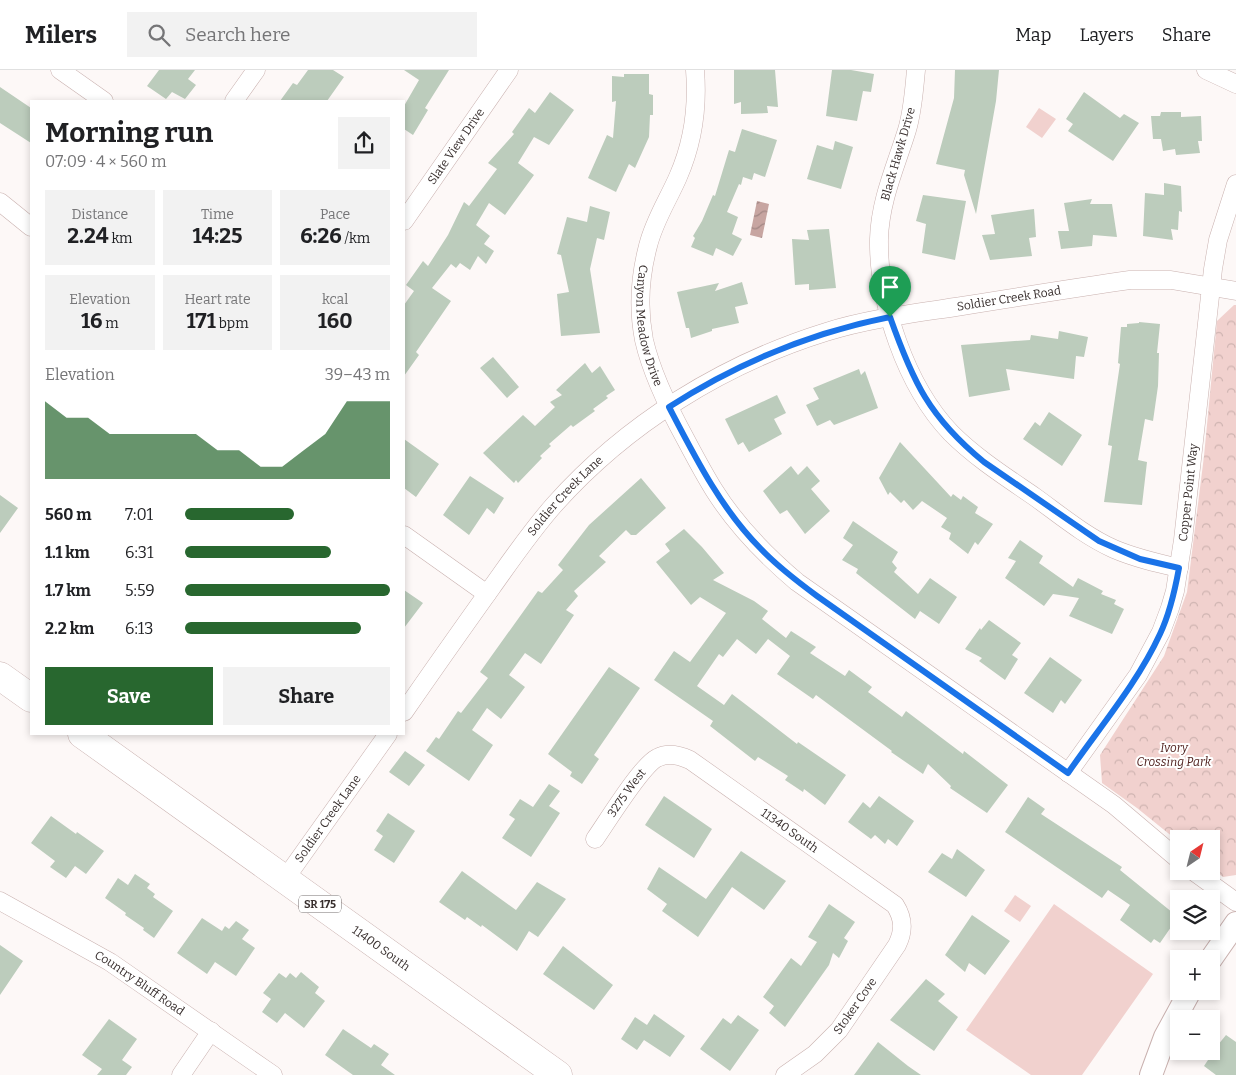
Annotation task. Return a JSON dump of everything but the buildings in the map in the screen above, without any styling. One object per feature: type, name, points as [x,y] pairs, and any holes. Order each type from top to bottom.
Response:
[{"type":"main road","points":[[0,676],[30,697]]},
{"type":"main road","name":"11400 South","points":[[83,735],[558,1075]]},
{"type":"street","points":[[60,70],[103,100]]},
{"type":"street","points":[[235,100],[256,70]]},
{"type":"street","name":"Slate View Drive","points":[[405,220],[509,70]]},
{"type":"street","name":"Canyon Meadow Drive","points":[[695,70],[695,114],[689,147],[648,244],[640,300],[644,338],[649,357],[669,407],[714,490],[743,530],[778,566],[817,596],[1131,818],[1170,852]]},
{"type":"street","name":"Black Hawk Drive","points":[[916,70],[910,114],[889,179],[879,238],[882,284],[890,317],[912,375],[923,395],[941,420],[967,448],[992,468],[1099,541],[1140,559],[1179,568]]},
{"type":"street","points":[[1206,70],[1236,84]]},
{"type":"street","name":"Copper Point Way","points":[[1068,773],[1138,674],[1161,632],[1170,608],[1179,568],[1218,240],[1236,184]]},
{"type":"street","points":[[0,202],[30,226]]},
{"type":"street","name":"Soldier Creek Road","points":[[785,346],[828,332],[890,317],[1130,280],[1171,280],[1236,292]]},
{"type":"street","name":"Soldier Creek Lane","points":[[405,711],[535,528],[574,484],[618,444],[669,407],[734,369],[785,346]]},
{"type":"street","points":[[405,536],[487,594]]},
{"type":"street","name":"Soldier Creek Lane","points":[[285,879],[387,735]]},
{"type":"street","name":"3275 West","points":[[595,839],[645,768],[651,762],[666,755]]},
{"type":"street","name":"11340 South","points":[[666,755],[674,755],[690,760],[888,899],[899,912],[902,920]]},
{"type":"street","points":[[1205,880],[1236,902]]},
{"type":"street","name":"Country Bluff Road","points":[[0,901],[110,962],[273,1075]]},
{"type":"street","name":"Stoker Cove","points":[[785,1075],[815,1054],[838,1030],[897,945],[901,937],[902,920]]},
{"type":"street","points":[[1218,950],[1236,922]]},
{"type":"street","points":[[1151,1075],[1165,1037],[1185,1000]]},
{"type":"street","points":[[181,1075],[211,1031]]},
{"type":"green space","points":[[1039,108],[1056,119],[1042,138],[1026,127]]},
{"type":"green space","name":"Ivory Crossing Park","points":[[1236,305],[1236,875],[1223,877],[1220,875],[1220,830],[1170,830],[1170,835],[1102,783],[1100,755],[1164,656],[1187,592],[1204,456],[1217,321]]},
{"type":"green space","points":[[1015,895],[1031,906],[1020,922],[1004,911]]},
{"type":"green space","points":[[1054,904],[1153,974],[1082,1075],[1031,1075],[966,1030]]},
{"type":"water","points":[[757,201],[769,204],[762,238],[750,235]]},
{"type":"route","points":[[890,317],[903,354],[923,395],[950,432],[967,448],[984,462],[1099,541],[1140,559],[1179,568],[1170,608],[1149,656],[1068,773],[797,582],[778,566],[743,530],[714,490],[669,407],[709,382],[785,346],[871,320],[890,317]]}]
